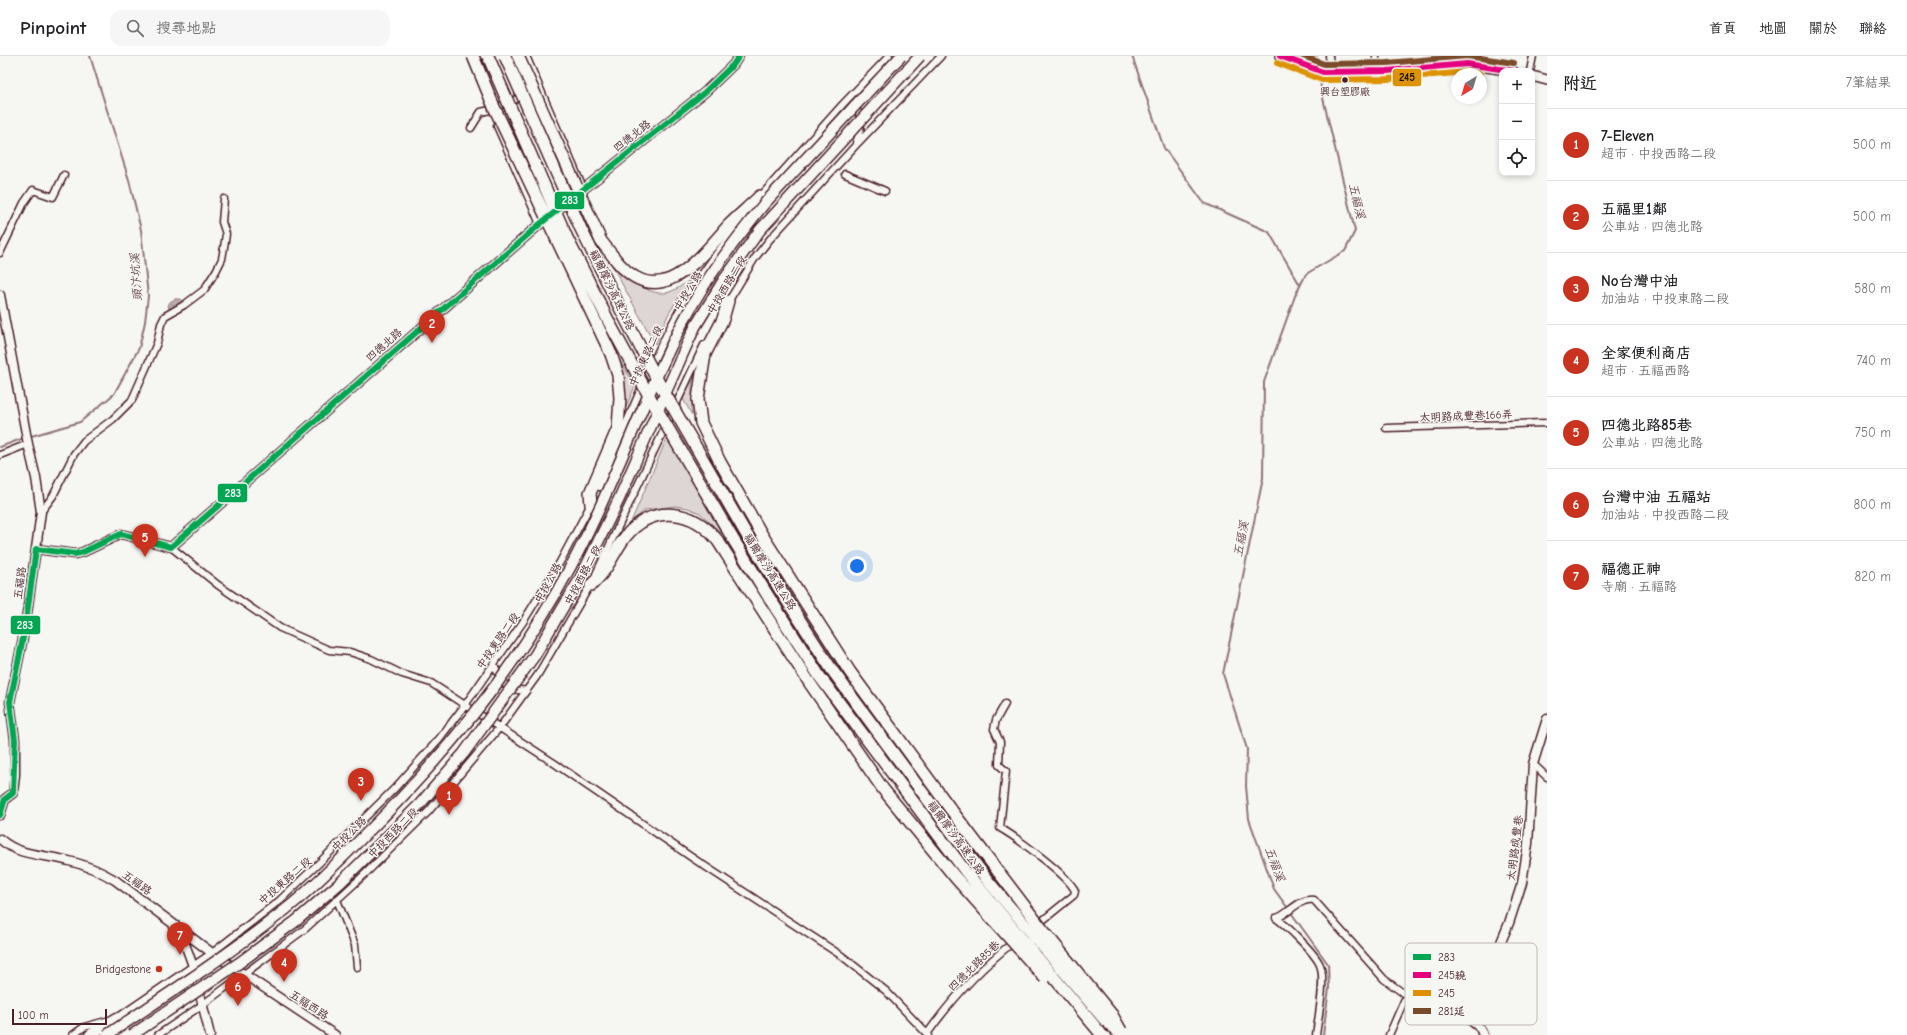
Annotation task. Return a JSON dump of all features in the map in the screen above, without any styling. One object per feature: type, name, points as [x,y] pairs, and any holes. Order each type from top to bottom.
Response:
[{"type":"highway","points":[[473,56],[501,121],[611,354],[618,375],[620,398],[618,428],[590,493],[590,505]]},
{"type":"highway","name":"福爾摩沙高速公路","points":[[488,56],[567,238],[610,324],[652,400],[768,596],[820,677],[966,872],[1100,1033]]},
{"type":"highway","name":"福爾摩沙高速公路","points":[[505,56],[581,229],[631,330],[660,385],[779,588],[832,670],[988,881],[1103,1018],[1122,1035]]},
{"type":"highway","points":[[518,56],[601,241],[621,268],[637,279],[660,282],[682,274],[694,264],[731,224],[760,196]]},
{"type":"highway","points":[[728,301],[723,318],[705,354],[698,399],[701,423],[720,462],[762,535],[850,672],[994,866],[1112,1015],[1122,1035]]},
{"type":"highway","points":[[591,585],[603,573],[619,546],[635,527],[646,519],[666,515],[688,518],[704,527],[718,541],[809,682],[883,789],[979,905],[1042,975],[1100,1033]]},
{"type":"main road","name":"中投公路","points":[[107,1035],[227,954],[287,909],[329,871],[406,795],[450,746],[504,674],[553,600],[610,488],[672,344],[702,289],[745,227],[764,204],[902,56]]},
{"type":"main road","points":[[132,1035],[239,963],[296,921],[340,883],[405,820],[459,759],[535,655],[581,578],[619,499],[695,327],[727,275],[743,251],[786,200],[920,56]]},
{"type":"main road","points":[[1280,56],[1327,72],[1416,70],[1466,64],[1499,69]]},
{"type":"main road","points":[[1535,77],[1547,80]]},
{"type":"main road","points":[[90,1035],[117,1018]]},
{"type":"street","points":[[470,56],[490,110],[540,224]]},
{"type":"street","points":[[526,56],[583,188]]},
{"type":"street","name":"四德北路","points":[[171,547],[563,204],[705,92],[733,65],[739,56]]},
{"type":"street","name":"中投東路二段","points":[[73,1035],[84,1027],[117,1018],[212,953],[280,900],[395,788],[439,739],[465,705],[523,622],[556,569],[590,505],[668,332],[709,264],[760,196],[843,104],[889,56]]},
{"type":"street","name":"中投西路二段","points":[[158,1035],[243,975],[304,928],[337,900],[428,812],[500,727],[537,676],[591,585],[696,358],[728,301],[755,258],[770,239],[855,146],[941,56]]},
{"type":"street","points":[[1327,72],[1329,56]]},
{"type":"street","points":[[1376,56],[1376,71]]},
{"type":"street","points":[[1531,68],[1533,56]]},
{"type":"street","points":[[471,128],[481,112],[490,110],[540,89]]},
{"type":"street","points":[[843,104],[848,103],[855,107],[861,116],[861,130],[855,146]]},
{"type":"street","points":[[845,174],[885,191]]},
{"type":"street","points":[[0,252],[24,203],[33,190],[52,198],[64,175]]},
{"type":"street","points":[[42,512],[53,496],[74,454],[84,441],[112,419],[132,400],[157,343],[161,324],[165,316],[204,290],[219,265],[222,259],[226,234],[222,222],[224,199]]},
{"type":"street","points":[[563,204],[569,215]]},
{"type":"street","name":"五福路","points":[[0,295],[42,512],[24,633],[10,702],[15,740],[16,775],[13,793],[5,799],[0,815]]},
{"type":"street","name":"太明路成豐巷166弄","points":[[1386,428],[1547,423]]},
{"type":"street","points":[[0,455],[28,444]]},
{"type":"street","points":[[36,549],[75,554],[83,552],[121,534],[171,547],[218,585],[280,628],[329,650],[350,652],[371,659],[402,674],[431,683],[500,727],[694,859],[842,956],[886,991],[928,1035]]},
{"type":"street","points":[[494,664],[499,677],[506,686],[513,690],[527,690]]},
{"type":"street","name":"四德北路85巷","points":[[928,1035],[944,1010],[993,959],[1074,895],[1075,891],[1051,866],[1019,839],[1000,828],[1006,771],[999,765],[1000,742],[994,729],[996,720],[1005,704]]},
{"type":"street","name":"太明路成豐巷","points":[[1500,943],[1522,883],[1528,844],[1533,764],[1547,719]]},
{"type":"street","points":[[1533,764],[1547,777]]},
{"type":"street","name":"五福路","points":[[0,839],[7,845],[26,854],[56,858],[94,868],[114,880],[212,953]]},
{"type":"street","points":[[1316,1035],[1321,996],[1320,965],[1303,943],[1276,918],[1280,918],[1291,908],[1310,899],[1314,900],[1373,968],[1384,979],[1405,993]]},
{"type":"street","points":[[337,900],[355,945],[357,967]]},
{"type":"street","name":"五福路","points":[[169,920],[185,944],[194,966],[210,1035]]},
{"type":"street","name":"五福西路","points":[[212,953],[335,1035]]},
{"type":"street","points":[[1389,1035],[1405,999]]},
{"type":"street","points":[[1476,1025],[1484,1035]]},
{"type":"shaded area","points":[[609,260],[630,279],[655,292],[664,293],[672,291],[691,279],[669,313],[655,344]]},
{"type":"shaded area","points":[[617,355],[635,386],[624,412]]},
{"type":"shaded area","points":[[695,373],[692,384],[692,415],[683,399]]},
{"type":"shaded area","points":[[667,438],[722,534],[700,513],[688,508],[675,506],[645,510],[631,522]]},
{"type":"water","points":[[175,299],[181,299],[183,303],[170,311],[168,306],[170,302]]},
{"type":"waterway","name":"頭汴坑溪","points":[[28,437],[80,422],[114,394],[139,348],[145,322],[148,296],[141,230],[129,180],[90,56]]},
{"type":"waterway","points":[[1132,56],[1164,148],[1204,203],[1269,232],[1300,285]]},
{"type":"waterway","name":"五福溪","points":[[1317,56],[1318,67]]},
{"type":"waterway","name":"五福溪","points":[[1319,73],[1322,94],[1355,231],[1345,251],[1306,274],[1295,296],[1264,382],[1263,478],[1223,674],[1247,749],[1246,786],[1249,819],[1274,889],[1328,964],[1329,988],[1323,1035]]},
{"type":"waterway","name":"頭汴坑溪","points":[[0,447],[24,438]]},
{"type":"transit line","name":"283","points":[[36,549],[75,554],[83,552],[121,534],[171,547],[540,224],[705,92],[733,65],[739,56]]},
{"type":"transit line","name":"245繞","points":[[1280,56],[1323,72],[1387,71],[1467,64],[1499,69]]},
{"type":"transit line","name":"281延","points":[[1303,56],[1324,64],[1387,63],[1467,56],[1514,63]]},
{"type":"transit line","name":"245","points":[[1277,63],[1322,80],[1388,79],[1451,73]]},
{"type":"transit line","name":"283","points":[[0,815],[5,799],[13,793],[15,740],[10,702],[25,628],[36,549]]},
{"type":"place","name":"興台塑膠廠","points":[[1345,80]]},
{"type":"place","name":"五福里1鄰","points":[[432,343]]},
{"type":"place","name":"四德北路85巷","points":[[145,557]]},
{"type":"place","name":"No台灣中油","points":[[361,801]]},
{"type":"place","name":"7-Eleven","points":[[449,815]]},
{"type":"place","name":"福德正神","points":[[180,955]]},
{"type":"place","name":"Bridgestone","points":[[159,969]]},
{"type":"place","name":"全家便利商店","points":[[284,982]]},
{"type":"place","name":"台灣中油 五福站","points":[[238,1006]]}]
